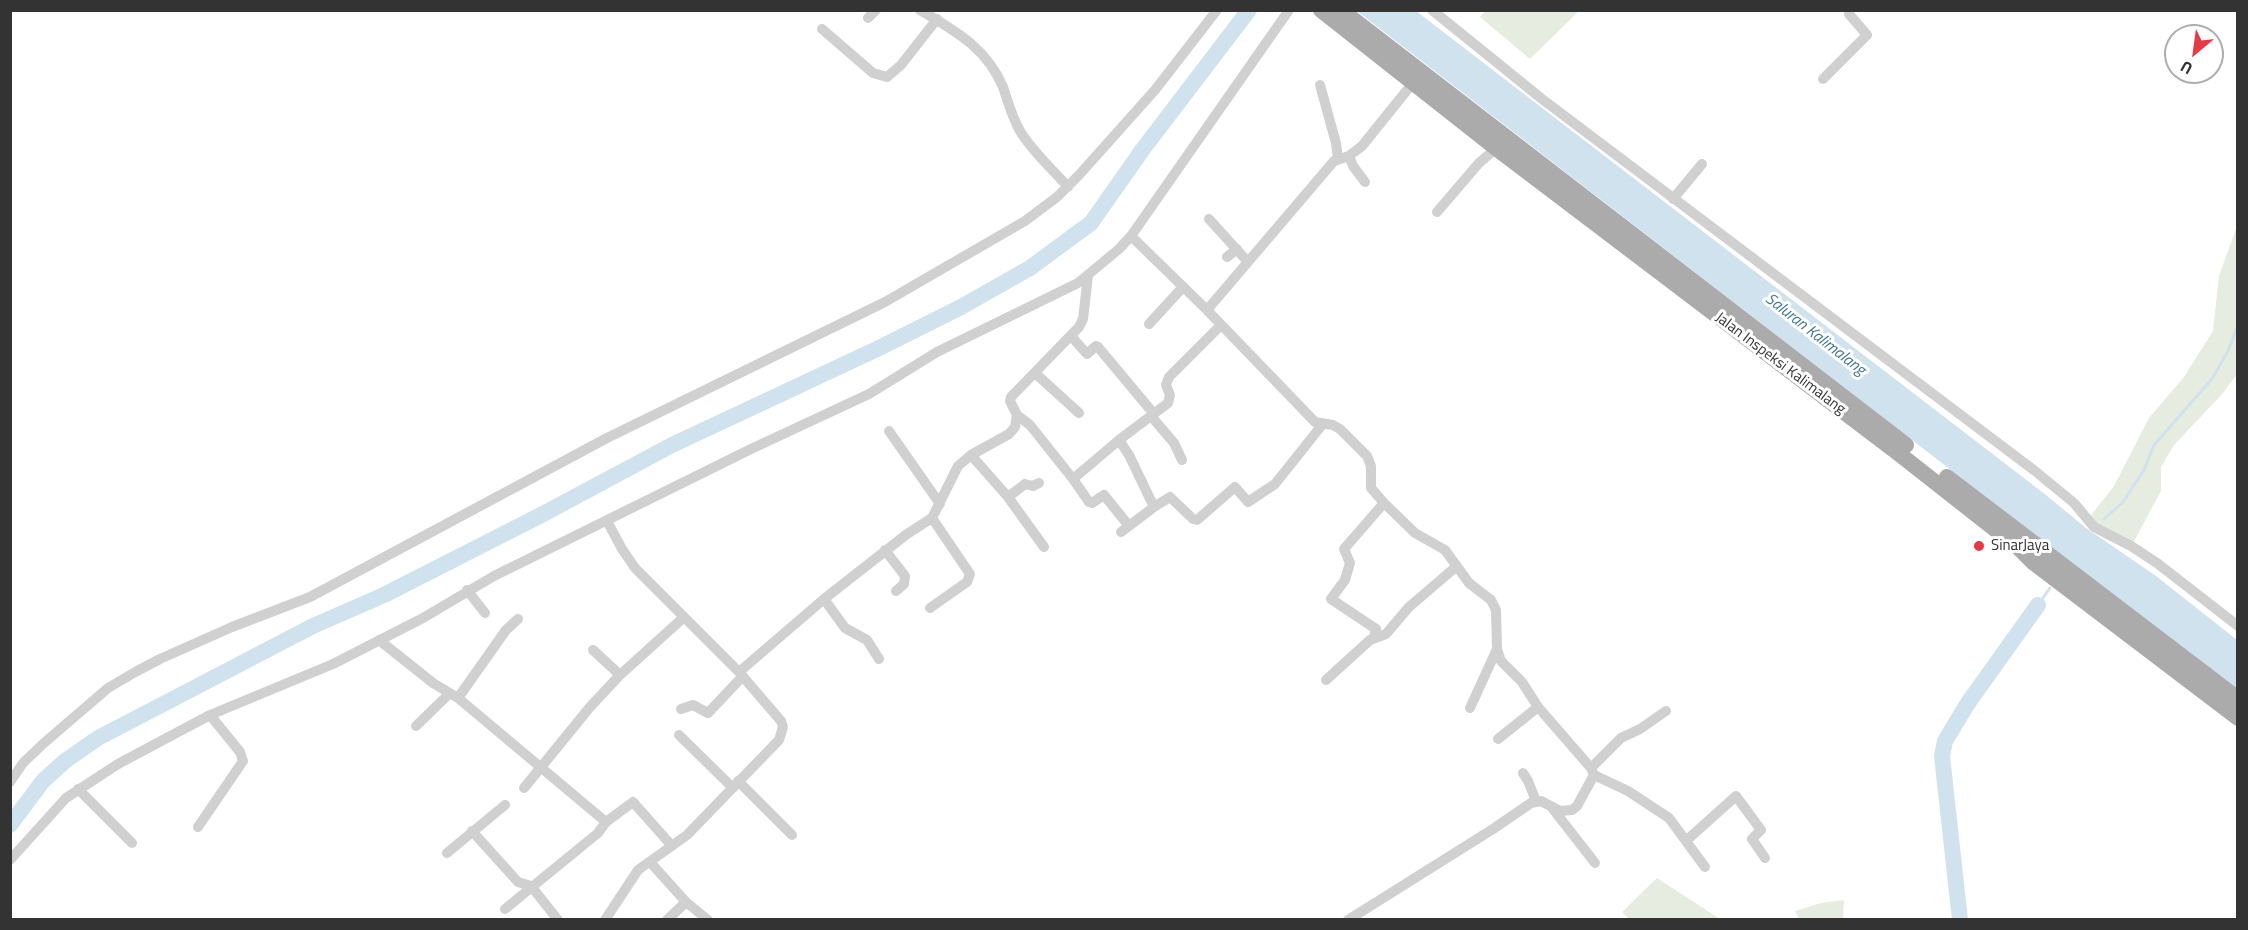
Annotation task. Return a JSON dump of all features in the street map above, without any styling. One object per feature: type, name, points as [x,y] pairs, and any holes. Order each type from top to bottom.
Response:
[{"type":"main road","name":"Jalan Inspeksi Kalimalang","points":[[1322,10],[1417,77],[1901,448],[2049,564],[2238,718]]},
{"type":"main road","name":"Jalan Inspeksi Kalimalang","points":[[1341,10],[1417,77]]},
{"type":"main road","name":"Jalan Inspeksi Kalimalang","points":[[2075,585],[2106,597],[2238,699]]},
{"type":"street","points":[[920,10],[961,34],[985,58],[1002,86],[1014,122],[1021,134],[1068,187]]},
{"type":"street","points":[[10,782],[23,763],[38,748],[108,688],[160,658],[310,597],[607,438],[885,302],[1025,221],[1068,187],[1155,90],[1217,10]]},
{"type":"street","points":[[10,860],[55,809],[78,789],[118,764],[210,715],[333,663],[423,618],[467,590],[760,444],[869,394],[930,356],[1088,276],[1131,237],[1289,10]]},
{"type":"street","points":[[1432,10],[1542,99],[2035,471],[2074,503],[2094,527],[2132,546],[2157,563],[2238,626]]},
{"type":"street","points":[[1823,79],[1867,35],[1849,12]]},
{"type":"street","points":[[822,29],[873,73],[887,77],[901,65],[937,20]]},
{"type":"street","points":[[1207,310],[1344,158],[1362,146],[1417,77]]},
{"type":"street","points":[[1320,85],[1336,143],[1344,158],[1365,182]]},
{"type":"street","points":[[1437,212],[1479,163],[1502,143]]},
{"type":"street","points":[[1673,199],[1702,164]]},
{"type":"street","points":[[1209,219],[1248,262]]},
{"type":"street","points":[[1131,237],[1207,310],[1315,422],[1333,425],[1340,429],[1367,456],[1371,466],[1371,488],[1415,533],[1445,550],[1469,583],[1494,604],[1497,649],[1501,661],[1522,682],[1538,707],[1592,771],[1628,790],[1669,818],[1705,867]]},
{"type":"street","points":[[1227,257],[1237,249]]},
{"type":"street","points":[[1088,276],[1083,319],[1071,336],[1011,397],[1010,401],[1017,415],[1030,425],[1089,502],[1092,503],[1104,495],[1125,529],[1170,496],[1193,519],[1197,520],[1235,488],[1248,502],[1275,484],[1322,424]]},
{"type":"street","points":[[1149,324],[1184,287]]},
{"type":"street","points":[[1073,479],[1168,403],[1170,399],[1167,385],[1169,378],[1221,325]]},
{"type":"street","points":[[1071,336],[1087,354],[1098,347],[1174,443],[1182,460]]},
{"type":"street","points":[[1035,373],[1079,413]]},
{"type":"street","points":[[681,709],[693,705],[708,713],[741,674],[824,599],[885,550],[932,518],[954,471],[972,455],[1009,434],[1015,428],[1017,415]]},
{"type":"street","points":[[890,431],[940,504]]},
{"type":"street","points":[[1119,440],[1129,454],[1154,507]]},
{"type":"street","points":[[972,455],[1008,498],[1044,547]]},
{"type":"street","points":[[1008,498],[1025,484],[1033,486],[1038,483]]},
{"type":"street","points":[[1374,638],[1376,629],[1331,599],[1342,586],[1350,563],[1344,549],[1384,503]]},
{"type":"street","points":[[930,608],[967,582],[970,574],[932,518]]},
{"type":"street","points":[[605,920],[633,876],[687,835],[778,740],[783,728],[781,721],[741,674],[635,568],[607,521]]},
{"type":"street","points":[[885,550],[905,576],[904,584],[896,591]]},
{"type":"street","points":[[1326,680],[1374,638],[1386,634],[1409,607],[1457,566]]},
{"type":"street","points":[[467,590],[485,613]]},
{"type":"street","points":[[824,599],[845,628],[867,640],[879,659]]},
{"type":"street","points":[[524,788],[540,766],[620,675],[683,618]]},
{"type":"street","points":[[416,726],[454,695],[486,660],[506,630],[518,619]]},
{"type":"street","points":[[379,640],[433,683],[454,695],[606,822]]},
{"type":"street","points":[[1470,708],[1497,649]]},
{"type":"street","points":[[593,650],[620,675]]},
{"type":"street","points":[[1498,739],[1538,707]]},
{"type":"street","points":[[1523,773],[1536,801],[1560,811],[1572,810],[1577,806],[1592,771],[1621,738],[1640,729],[1666,711]]},
{"type":"street","points":[[198,827],[243,760],[240,752],[210,715]]},
{"type":"street","points":[[679,735],[792,835]]},
{"type":"street","points":[[78,789],[132,843]]},
{"type":"street","points":[[1687,840],[1736,796],[1761,830],[1752,839],[1765,858]]},
{"type":"street","points":[[1348,920],[1536,801]]},
{"type":"street","points":[[505,909],[598,833],[606,822],[633,802],[672,846]]},
{"type":"street","points":[[447,853],[505,805]]},
{"type":"street","points":[[1552,807],[1595,863]]},
{"type":"street","points":[[472,831],[518,882],[531,886],[558,920]]},
{"type":"street","points":[[650,862],[686,902],[708,920]]},
{"type":"street","points":[[667,920],[686,902]]},
{"type":"shaded area","points":[[1486,10],[1579,11],[1530,59],[1480,17]]},
{"type":"shaded area","points":[[2237,226],[2237,374],[2223,393],[2174,445],[2161,467],[2161,491],[2132,545],[2088,519],[2114,486],[2149,418],[2184,377],[2213,331],[2219,276]]},
{"type":"shaded area","points":[[1657,878],[1720,919],[1629,919],[1622,912]]},
{"type":"shaded area","points":[[1844,900],[1843,919],[1799,919],[1795,911],[1821,903]]},
{"type":"water","name":"Saluran Kalimalang","points":[[1357,11],[1416,11],[2086,528],[2156,576],[2237,640],[2237,691]]},
{"type":"waterway","points":[[10,825],[43,781],[65,761],[98,738],[313,626],[384,595],[545,513],[672,445],[961,307],[1030,268],[1091,223],[1143,149],[1249,10]]},
{"type":"waterway","points":[[2104,519],[2123,502],[2144,470],[2154,445],[2212,379],[2228,351],[2238,325]]},
{"type":"waterway","points":[[2038,605],[2050,588]]},
{"type":"waterway","points":[[1960,920],[1942,756],[1945,741],[1968,703],[2038,605]]},
{"type":"place","name":"SinarJaya","points":[[1979,546]]}]
